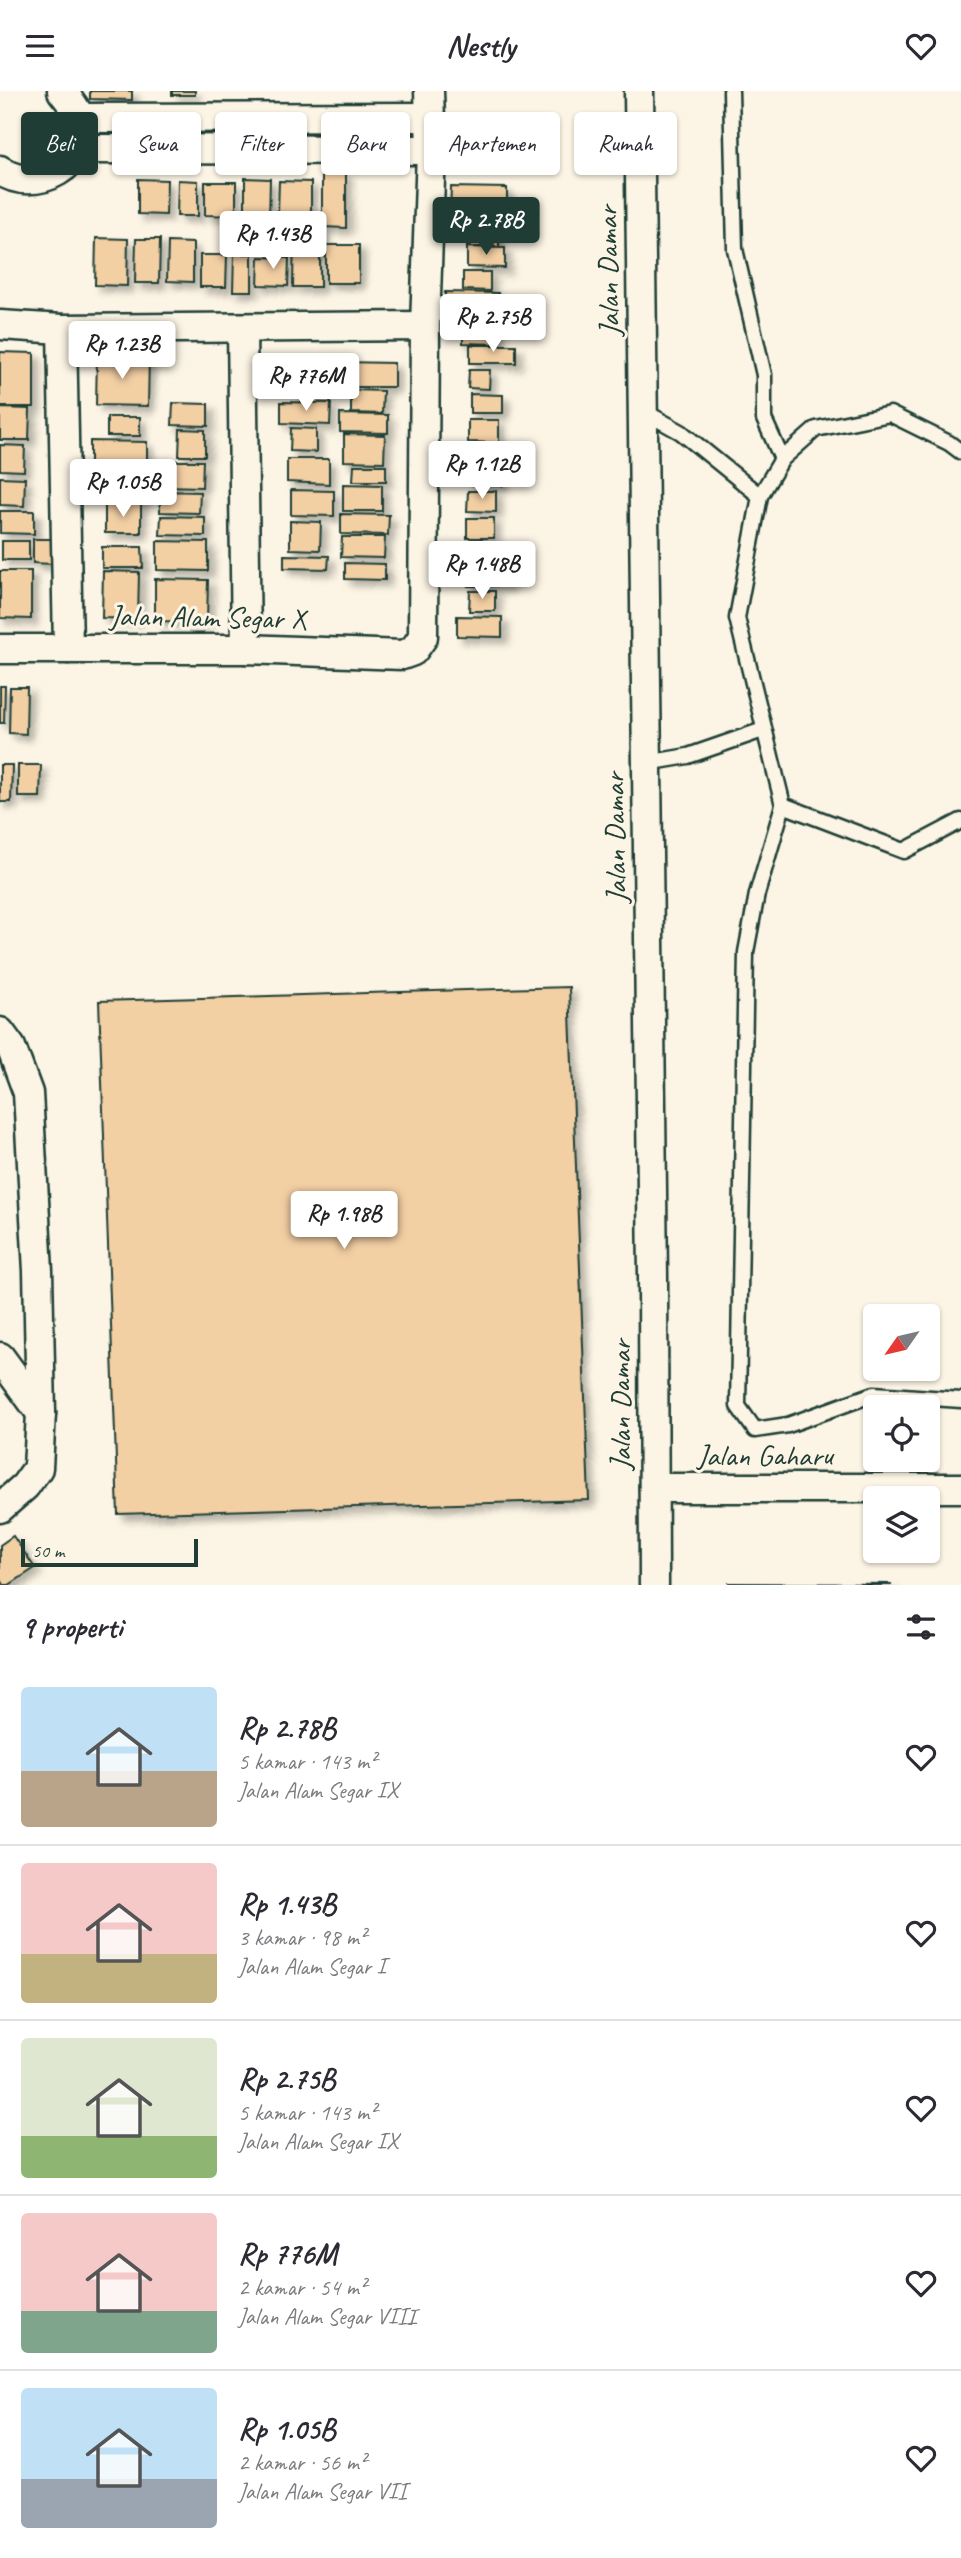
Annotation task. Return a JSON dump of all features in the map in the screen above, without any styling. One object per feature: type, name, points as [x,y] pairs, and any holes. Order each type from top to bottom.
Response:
[{"type":"street","points":[[62,91],[76,112]]},
{"type":"street","name":"Jalan Damar","points":[[639,91],[654,1585]]},
{"type":"street","points":[[98,117],[429,104]]},
{"type":"street","points":[[98,149],[424,150]]},
{"type":"street","points":[[0,170],[8,176],[28,181],[51,175]]},
{"type":"street","points":[[0,325],[62,330],[425,326],[430,175]]},
{"type":"street","name":"Jalan Alam Segar X","points":[[0,649],[246,649],[402,655],[414,651],[423,637],[425,326]]},
{"type":"street","points":[[242,328],[246,649]]},
{"type":"street","points":[[62,330],[68,649]]},
{"type":"street","points":[[0,1032],[22,1072],[28,1093],[38,1271],[41,1413],[38,1468],[0,1509]]},
{"type":"street","points":[[0,1357],[41,1413]]},
{"type":"street","name":"Jalan Gaharu","points":[[654,1488],[961,1488]]},
{"type":"lane","points":[[731,91],[735,249],[764,375],[764,419],[782,459]]},
{"type":"lane","points":[[643,411],[681,432],[760,496]]},
{"type":"lane","points":[[961,452],[949,443],[890,414],[816,429],[782,459],[760,496],[737,618],[783,805],[757,894],[746,952],[738,1406],[755,1430],[788,1425],[874,1394],[961,1400]]},
{"type":"lane","points":[[647,763],[688,756],[763,730]]},
{"type":"lane","points":[[783,805],[904,851],[961,821]]},
{"type":"building","points":[[90,91],[132,91],[132,100],[90,99]]},
{"type":"building","points":[[172,91],[195,91],[195,95],[172,95]]},
{"type":"building","points":[[322,175],[346,175],[346,228],[322,227]]},
{"type":"building","points":[[245,178],[270,179],[269,220],[245,219]]},
{"type":"building","points":[[138,179],[167,180],[166,215],[138,214]]},
{"type":"building","points":[[178,180],[198,181],[198,216],[177,216]]},
{"type":"building","points":[[279,181],[311,182],[311,213],[278,213]]},
{"type":"building","points":[[205,182],[236,182],[236,216],[205,215]]},
{"type":"building","points":[[451,187],[507,188],[507,214],[450,213]]},
{"type":"building","points":[[468,222],[499,222],[499,247],[467,247]]},
{"type":"building","points":[[294,229],[320,229],[320,287],[293,287]]},
{"type":"building","points":[[96,238],[128,239],[127,286],[95,285]]},
{"type":"building","points":[[136,239],[160,239],[159,283],[135,283]]},
{"type":"building","points":[[168,242],[193,243],[193,282],[167,281]]},
{"type":"building","points":[[326,245],[359,245],[359,283],[326,283]]},
{"type":"building","points":[[467,247],[505,248],[505,268],[467,267]]},
{"type":"building","points":[[234,254],[252,254],[252,291],[233,291]]},
{"type":"building","points":[[200,255],[227,255],[226,287],[200,287]]},
{"type":"building","points":[[259,257],[289,258],[288,286],[258,285]]},
{"type":"building","points":[[463,272],[490,272],[490,291],[463,290]]},
{"type":"building","points":[[445,292],[498,293],[498,314],[445,313]]},
{"type":"building","points":[[463,319],[499,319],[499,344],[463,343]]},
{"type":"building","points":[[470,345],[516,345],[516,363],[470,363]]},
{"type":"building","points":[[0,352],[34,353],[34,407],[0,407]]},
{"type":"building","points":[[97,355],[149,356],[148,406],[96,405]]},
{"type":"building","points":[[341,362],[394,363],[394,387],[341,387]]},
{"type":"building","points":[[469,370],[490,370],[489,389],[468,388]]},
{"type":"building","points":[[351,390],[383,391],[382,414],[351,413]]},
{"type":"building","points":[[470,394],[503,395],[503,413],[470,413]]},
{"type":"building","points":[[281,402],[331,403],[330,425],[281,423]]},
{"type":"building","points":[[173,403],[208,404],[208,426],[172,425]]},
{"type":"building","points":[[0,408],[30,409],[29,440],[0,440]]},
{"type":"building","points":[[340,414],[388,415],[388,433],[340,432]]},
{"type":"building","points":[[107,417],[140,417],[140,436],[107,436]]},
{"type":"building","points":[[468,420],[499,420],[499,443],[468,442]]},
{"type":"building","points":[[291,428],[316,429],[316,452],[290,451]]},
{"type":"building","points":[[180,429],[205,430],[205,456],[179,456]]},
{"type":"building","points":[[344,434],[385,435],[384,462],[344,461]]},
{"type":"building","points":[[90,441],[147,442],[147,474],[90,473]]},
{"type":"building","points":[[0,445],[25,446],[24,471],[0,470]]},
{"type":"building","points":[[469,446],[511,447],[511,464],[469,463]]},
{"type":"building","points":[[287,459],[329,459],[329,484],[287,482]]},
{"type":"building","points":[[165,461],[203,461],[202,487],[164,486]]},
{"type":"building","points":[[354,465],[386,465],[386,481],[353,481]]},
{"type":"building","points":[[471,468],[502,469],[502,486],[471,485]]},
{"type":"building","points":[[0,477],[25,478],[24,506],[0,505]]},
{"type":"building","points":[[105,479],[144,479],[144,502],[105,501]]},
{"type":"building","points":[[343,484],[382,485],[382,511],[343,511]]},
{"type":"building","points":[[291,490],[334,491],[334,516],[291,515]]},
{"type":"building","points":[[160,491],[200,492],[199,513],[160,512]]},
{"type":"building","points":[[468,491],[496,491],[496,512],[467,511]]},
{"type":"building","points":[[105,504],[141,504],[141,533],[105,533]]},
{"type":"building","points":[[0,511],[34,511],[34,534],[0,533]]},
{"type":"building","points":[[341,514],[389,515],[388,535],[341,534]]},
{"type":"building","points":[[161,516],[205,517],[205,536],[160,535]]},
{"type":"building","points":[[467,518],[494,518],[494,538],[467,538]]},
{"type":"building","points":[[290,521],[321,522],[320,550],[290,549]]},
{"type":"building","points":[[342,537],[385,537],[384,558],[341,557]]},
{"type":"building","points":[[33,539],[52,539],[52,564],[33,563]]},
{"type":"building","points":[[2,541],[29,541],[29,560],[2,560]]},
{"type":"building","points":[[157,541],[208,542],[208,571],[157,570]]},
{"type":"building","points":[[469,543],[497,543],[497,561],[469,561]]},
{"type":"building","points":[[102,547],[142,547],[143,568],[102,568]]},
{"type":"building","points":[[284,555],[329,556],[328,569],[284,568]]},
{"type":"building","points":[[345,563],[385,564],[385,580],[345,579]]},
{"type":"building","points":[[469,566],[509,566],[509,586],[468,586]]},
{"type":"building","points":[[0,571],[31,571],[31,619],[0,618]]},
{"type":"building","points":[[103,571],[139,572],[138,619],[102,618]]},
{"type":"building","points":[[155,579],[208,580],[207,622],[155,621]]},
{"type":"building","points":[[470,591],[495,591],[495,611],[469,611]]},
{"type":"building","points":[[457,616],[502,617],[502,637],[457,636]]},
{"type":"building","points":[[0,686],[5,686],[4,723],[0,723]]},
{"type":"building","points":[[10,687],[27,687],[26,734],[9,733]]},
{"type":"building","points":[[0,765],[12,765],[11,802],[0,802]]},
{"type":"building","points":[[18,765],[41,765],[40,797],[18,797]]},
{"type":"building","points":[[569,987],[589,1500],[118,1514],[99,1001]]},
{"type":"building","points":[[13,1536],[35,1568],[9,1585],[4,1585],[0,1578],[0,1545]]},
{"type":"building","points":[[891,1584],[891,1585],[729,1585]]}]
